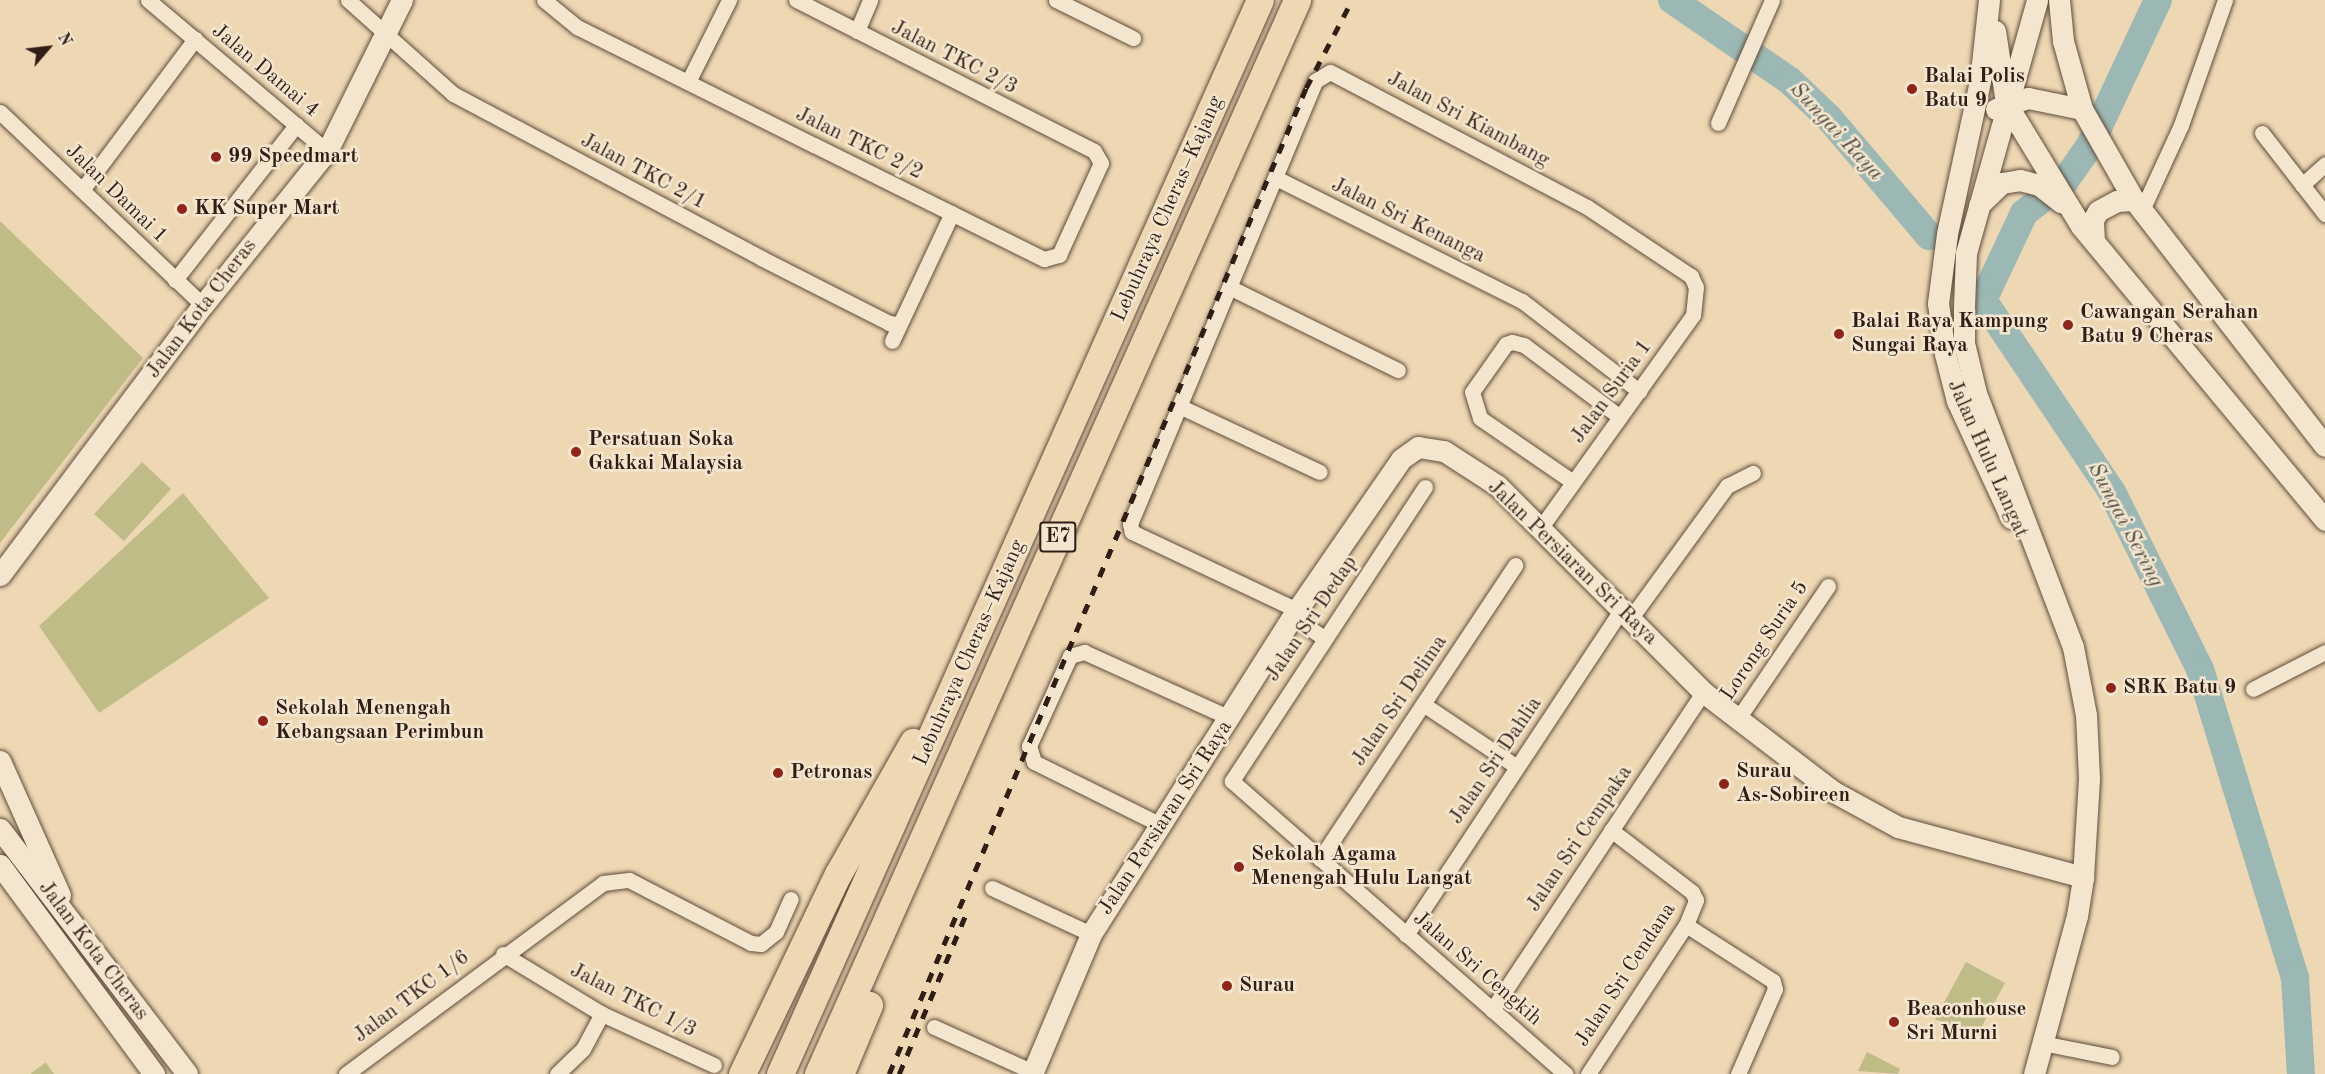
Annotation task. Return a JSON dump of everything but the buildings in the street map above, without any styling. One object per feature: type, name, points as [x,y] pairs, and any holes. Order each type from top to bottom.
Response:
[{"type":"highway","name":"Lebuhraya Cheras–Kajang","points":[[780,1074],[1260,0]]},
{"type":"highway","name":"Lebuhraya Cheras–Kajang","points":[[818,1074],[1297,0]]},
{"type":"highway","points":[[741,1074],[838,874],[921,728],[1000,567],[1021,538]]},
{"type":"highway","points":[[840,1074],[870,1003],[919,850]]},
{"type":"main road","name":"Jalan Kota Cheras","points":[[0,575],[203,305],[327,150],[402,0]]},
{"type":"main road","name":"Jalan Hulu Langat","points":[[1990,0],[2006,104],[2064,202]]},
{"type":"main road","name":"Jalan Hulu Langat","points":[[1990,0],[1980,81],[1940,273],[1938,303],[1945,354],[1957,401],[2062,618]]},
{"type":"main road","points":[[2006,104],[2037,0]]},
{"type":"main road","points":[[2059,0],[2062,41],[2082,110],[2138,206],[2325,446]]},
{"type":"main road","points":[[1971,120],[2006,104],[2028,98],[2082,110]]},
{"type":"main road","name":"Jalan Hulu Langat","points":[[2006,104],[1966,253],[1965,343],[1976,393],[2062,618],[2082,682],[2089,778],[2083,877],[2077,916],[2034,1074]]},
{"type":"main road","points":[[1977,207],[2002,183],[2020,180],[2039,185],[2064,202],[2087,233],[2325,520]]},
{"type":"main road","points":[[2087,233],[2098,211],[2117,201],[2138,206]]},
{"type":"main road","name":"Jalan Persiaran Sri Raya","points":[[1033,1073],[1091,934],[1295,614],[1401,459],[1418,447],[1444,451],[1498,486],[1703,692],[1834,792],[1898,827],[2083,877]]},
{"type":"main road","points":[[0,761],[71,922]]},
{"type":"main road","name":"Jalan Kota Cheras","points":[[0,829],[187,1074]]},
{"type":"main road","name":"Jalan Kota Cheras","points":[[4,872],[154,1074]]},
{"type":"street","name":"Jalan Damai 4","points":[[148,0],[327,150]]},
{"type":"street","name":"Jalan TKC 2/1","points":[[348,0],[453,93],[761,258],[889,323],[898,324]]},
{"type":"street","name":"Jalan TKC 2/2","points":[[544,0],[577,27],[1044,259],[1059,255],[1101,163],[1094,151]]},
{"type":"street","points":[[688,82],[729,0]]},
{"type":"street","name":"Jalan TKC 2/3","points":[[796,0],[1094,151]]},
{"type":"street","points":[[857,31],[870,0]]},
{"type":"street","points":[[1056,0],[1133,38]]},
{"type":"street","points":[[1719,123],[1772,0]]},
{"type":"street","points":[[2138,206],[2178,134],[2225,0]]},
{"type":"street","points":[[82,190],[195,39]]},
{"type":"street","name":"Jalan Sri Kiambang","points":[[1276,178],[1315,81],[1330,72],[1587,207],[1691,276]]},
{"type":"street","name":"Jalan Damai 1","points":[[0,112],[203,305]]},
{"type":"street","points":[[175,280],[296,125]]},
{"type":"street","points":[[2262,133],[2325,214]]},
{"type":"street","points":[[2302,184],[2325,164]]},
{"type":"street","points":[[1276,178],[1130,528],[1295,614],[1324,638]]},
{"type":"street","name":"Jalan Sri Kenanga","points":[[1276,178],[1522,301],[1639,391]]},
{"type":"street","points":[[892,341],[952,213]]},
{"type":"street","name":"Jalan Suria 1","points":[[1541,527],[1693,315],[1696,287],[1691,276]]},
{"type":"street","points":[[1231,288],[1398,370]]},
{"type":"street","points":[[1573,482],[1480,418],[1472,392],[1506,344],[1512,342],[1524,345],[1620,417]]},
{"type":"street","points":[[1181,407],[1320,472]]},
{"type":"street","name":"Jalan Sri Dahlia","points":[[1406,935],[1517,767],[1626,614],[1727,486],[1754,473]]},
{"type":"street","name":"Jalan Sri Dedap","points":[[1234,774],[1425,486]]},
{"type":"street","name":"Jalan Sri Delima","points":[[1320,859],[1515,565]]},
{"type":"street","name":"Lorong Suria 5","points":[[1737,720],[1828,586]]},
{"type":"street","points":[[1161,825],[1034,762],[1030,755],[1029,746],[1070,656],[1084,652],[1230,718]]},
{"type":"street","points":[[2253,689],[2325,652]]},
{"type":"street","name":"Jalan Sri Cempaka","points":[[1492,1010],[1703,692]]},
{"type":"street","points":[[1423,704],[1517,767]]},
{"type":"street","name":"Jalan Sri Cengkih","points":[[1234,774],[1234,784],[1565,1074]]},
{"type":"street","name":"Jalan Sri Cendana","points":[[1588,1074],[1686,925],[1696,900],[1692,892],[1611,830]]},
{"type":"street","name":"Jalan TKC 1/6","points":[[346,1074],[503,954],[603,883],[629,880],[751,943],[761,944],[776,932],[791,899]]},
{"type":"street","points":[[992,888],[1091,934]]},
{"type":"street","points":[[1686,925],[1773,981],[1775,989],[1738,1074]]},
{"type":"street","name":"Jalan TKC 1/3","points":[[503,954],[602,1014],[714,1065]]},
{"type":"street","points":[[557,1074],[583,1049],[602,1014]]},
{"type":"street","points":[[934,1027],[1033,1073]]},
{"type":"street","points":[[2042,1042],[2112,1057]]},
{"type":"shaded area","points":[[0,221],[143,358],[0,543]]},
{"type":"shaded area","points":[[142,462],[171,489],[124,541],[94,514]]},
{"type":"shaded area","points":[[183,493],[269,598],[99,713],[39,626]]},
{"type":"shaded area","points":[[1966,962],[2005,983],[1974,1041],[1935,1019]]},
{"type":"shaded area","points":[[1867,1052],[1900,1069],[1898,1074],[1858,1071]]},
{"type":"shaded area","points":[[45,1063],[54,1074],[30,1074]]},
{"type":"waterway","name":"Sungai Raya","points":[[1672,0],[1789,80],[1829,118],[1929,236]]},
{"type":"waterway","name":"Sungai Sering","points":[[2158,0],[2090,145],[2065,181],[2024,213],[1983,300],[2112,492],[2200,669],[2295,977],[2301,1074]]},
{"type":"railway","points":[[889,1074],[1306,88],[1352,0]]},
{"type":"railway","points":[[899,1074],[966,914]]},
{"type":"place","name":"Balai Polis Batu 9","points":[[1912,89]]},
{"type":"place","name":"99 Speedmart","points":[[216,157]]},
{"type":"place","name":"KK Super Mart","points":[[182,209]]},
{"type":"place","name":"Cawangan Serahan Batu 9 Cheras","points":[[2068,325]]},
{"type":"place","name":"Balai Raya Kampung Sungai Raya","points":[[1839,334]]},
{"type":"place","name":"Persatuan Soka Gakkai Malaysia","points":[[576,452]]},
{"type":"place","name":"SRK Batu 9","points":[[2111,688]]},
{"type":"place","name":"Sekolah Menengah Kebangsaan Perimbun","points":[[263,721]]},
{"type":"place","name":"Petronas","points":[[778,773]]},
{"type":"place","name":"Surau As-Sobireen","points":[[1724,784]]},
{"type":"place","name":"Sekolah Agama Menengah Hulu Langat","points":[[1239,867]]},
{"type":"place","name":"Surau","points":[[1227,986]]},
{"type":"place","name":"Beaconhouse Sri Murni","points":[[1894,1022]]}]
